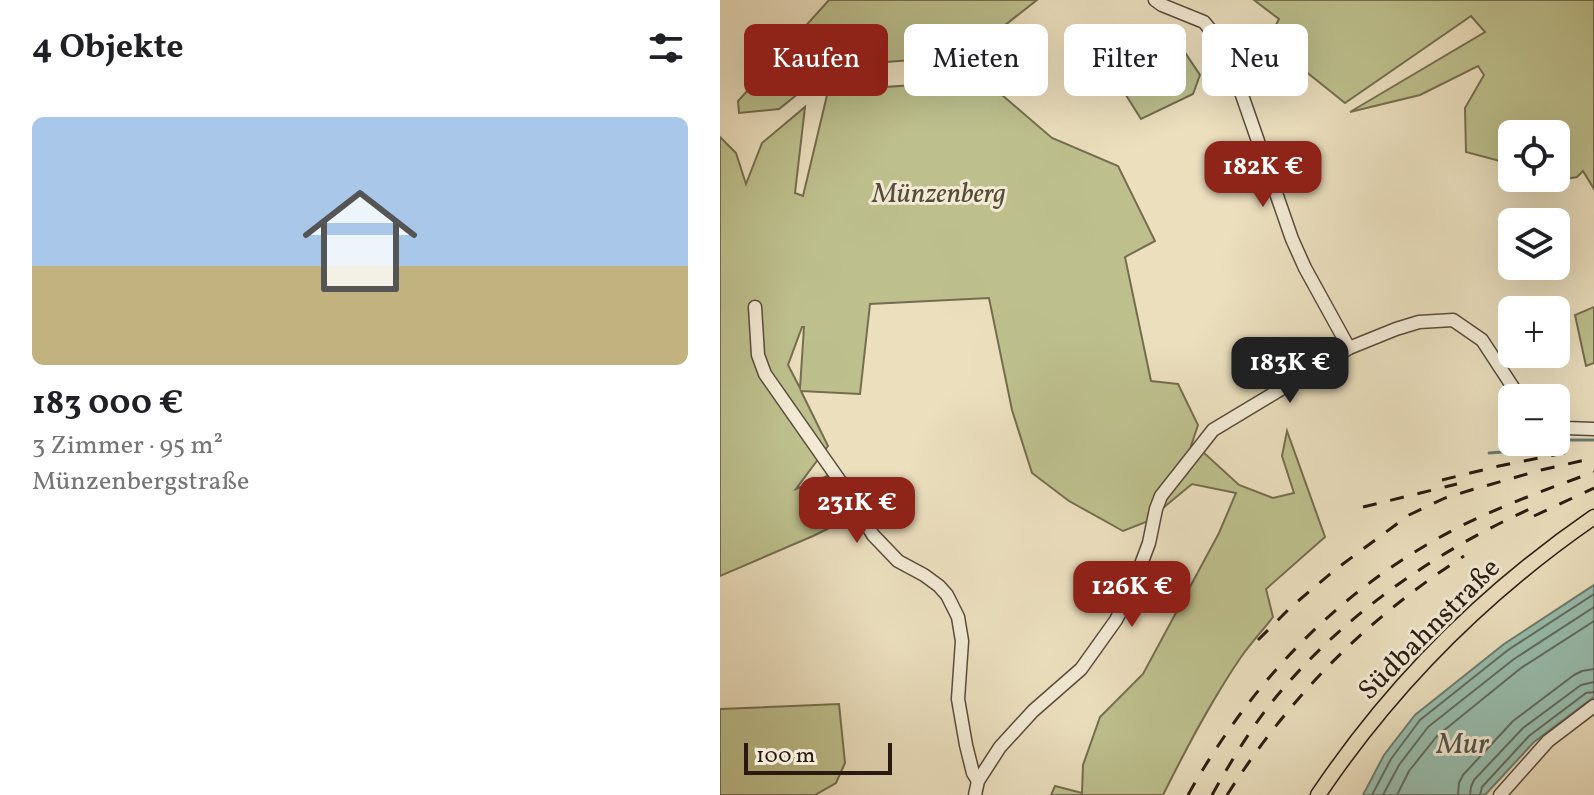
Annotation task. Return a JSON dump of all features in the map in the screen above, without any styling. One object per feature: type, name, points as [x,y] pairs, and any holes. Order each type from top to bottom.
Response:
[{"type":"main road","name":"Südbahnstraße","points":[[1318,795],[1377,714],[1436,648],[1501,587],[1594,517]]},
{"type":"street","points":[[1155,0],[1204,22],[1226,49],[1292,239],[1349,348]]},
{"type":"street","points":[[755,307],[758,355],[765,374],[824,457],[873,535],[898,561],[939,586],[958,617],[962,641],[958,699],[966,745],[978,781]]},
{"type":"street","points":[[975,795],[978,781],[1009,737],[1033,711],[1081,669],[1116,620],[1149,543],[1161,496],[1213,430],[1349,348],[1419,322],[1453,320],[1482,340],[1511,384]]},
{"type":"street","points":[[1570,427],[1594,429]]},
{"type":"street","points":[[1500,795],[1548,741],[1594,706]]},
{"type":"green space","name":"Münzenberg","points":[[829,0],[1037,0],[1006,24],[904,24],[904,61],[888,62],[888,24],[807,24]]},
{"type":"green space","points":[[1254,0],[1594,0],[1594,189],[1583,171],[1570,178],[1570,120],[1498,120],[1498,160],[1466,152],[1465,108],[1484,75],[1478,66],[1420,95],[1350,112],[1485,32],[1471,16],[1345,103],[1308,73],[1308,24],[1276,24],[1279,19]]},
{"type":"green space","points":[[1186,54],[1200,75],[1193,94],[1141,119],[1127,96],[1186,96]]},
{"type":"green space","name":"Münzenberg","points":[[904,86],[904,96],[1003,96],[1052,138],[1118,166],[1155,241],[1125,257],[1151,381],[1178,384],[1198,425],[1191,446],[1202,451],[1239,485],[1273,498],[1294,493],[1282,456],[1287,431],[1325,537],[1266,589],[1273,617],[1220,690],[1163,795],[1051,795],[1055,786],[1082,793],[1083,765],[1100,717],[1143,674],[1219,533],[1236,493],[1192,484],[1146,522],[1123,531],[1069,501],[1032,473],[1012,410],[989,298],[870,304],[860,394],[801,391],[828,446],[796,489],[832,474],[854,516],[720,576],[720,137],[736,153],[746,184],[762,143],[805,107],[795,193],[803,196],[827,96],[888,96],[888,87]],"holes":[[[804,327],[800,388],[788,365]]]},
{"type":"green space","name":"Münzenberg","points":[[744,94],[795,96],[779,109],[739,113],[738,101]]},
{"type":"green space","points":[[1594,307],[1594,363],[1586,366],[1575,315]]},
{"type":"green space","points":[[839,704],[845,763],[836,783],[815,795],[720,795],[720,709]]},
{"type":"water","name":"Mur","points":[[1594,585],[1594,697],[1534,742],[1485,795],[1363,795],[1384,755],[1415,715],[1504,644]]},
{"type":"waterway","points":[[1570,440],[1594,440]]},
{"type":"waterway","points":[[1489,453],[1498,452]]},
{"type":"railway","points":[[1442,480],[1574,451]]},
{"type":"railway","points":[[1258,640],[1336,569],[1409,515],[1445,498],[1594,458]]},
{"type":"railway","points":[[1188,795],[1242,712],[1272,674],[1340,606],[1419,549],[1463,525],[1594,472]]},
{"type":"railway","points":[[1363,507],[1457,484]]},
{"type":"railway","points":[[1534,516],[1594,488]]},
{"type":"railway","points":[[1212,795],[1240,747],[1272,702],[1329,641],[1394,587],[1429,563],[1541,504]]},
{"type":"railway","points":[[1227,795],[1277,725],[1332,662],[1394,607],[1464,556]]}]
